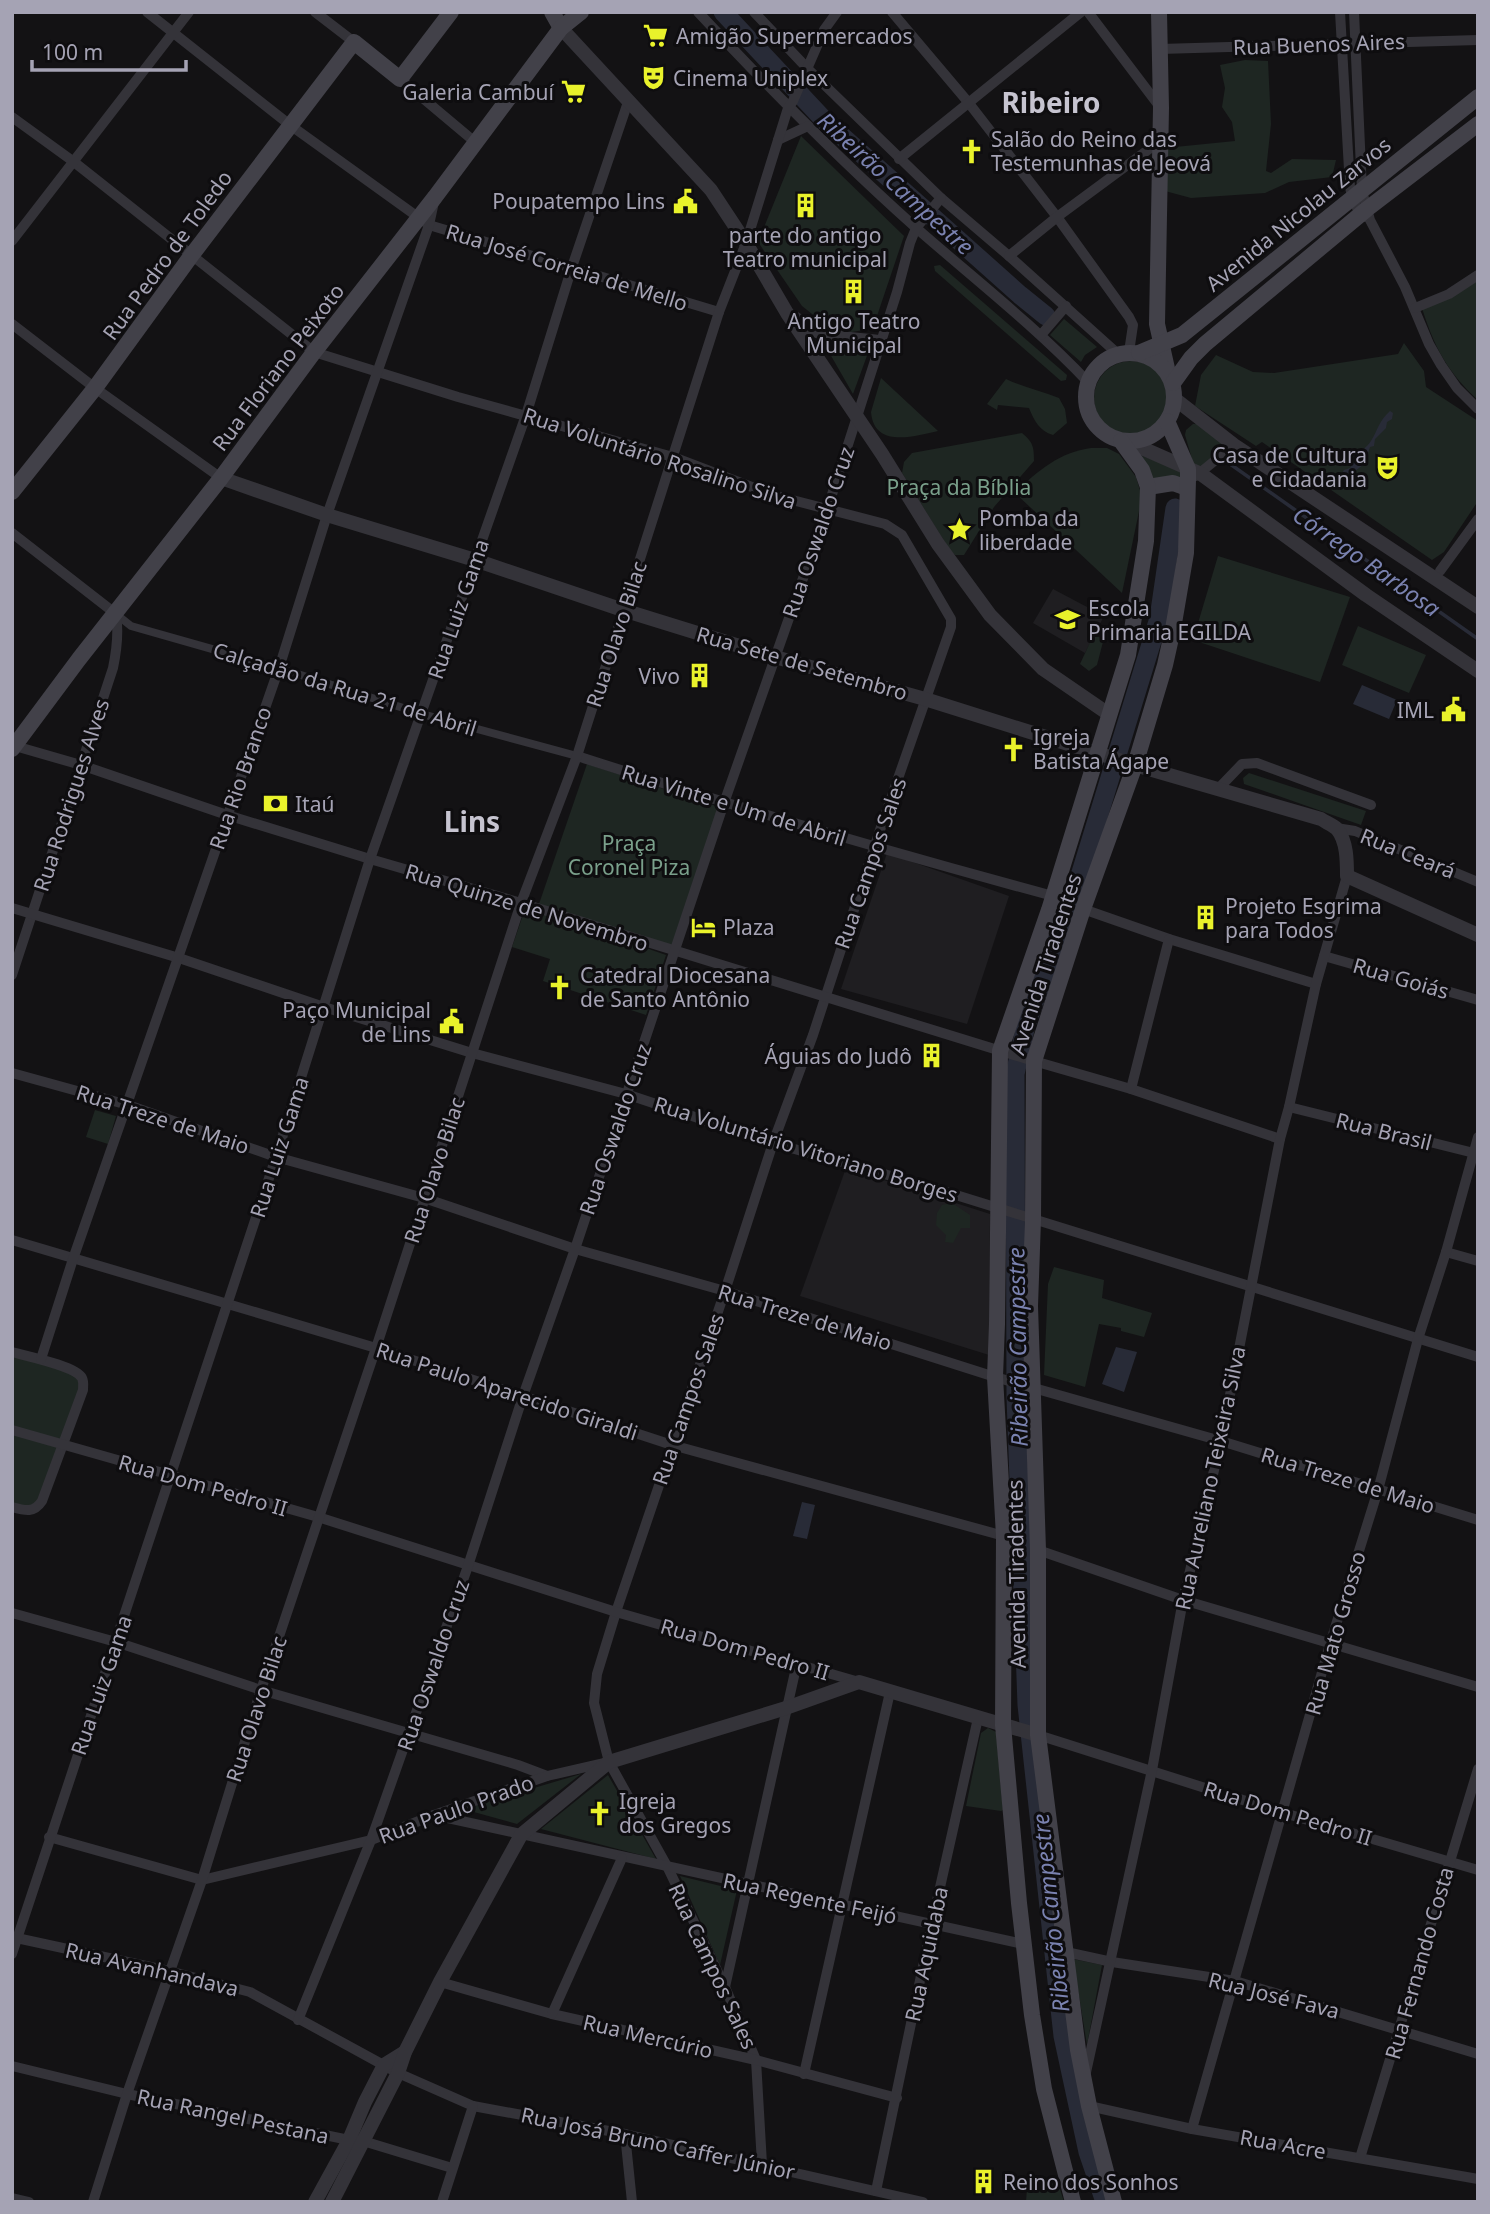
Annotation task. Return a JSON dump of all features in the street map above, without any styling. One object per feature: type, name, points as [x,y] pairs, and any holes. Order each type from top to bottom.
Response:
[{"type":"main road","points":[[354,41],[400,79],[451,12]]},
{"type":"main road","points":[[551,12],[561,28]]},
{"type":"main road","name":"Rua Floriano Peixoto","points":[[13,746],[221,478],[314,352],[423,221],[435,197],[561,28],[581,12]]},
{"type":"main road","points":[[1159,12],[1161,108],[1156,300],[1160,346],[1172,385],[1172,411],[1160,430],[1138,441],[1123,441],[1100,430],[1087,411],[1085,400],[1088,382],[1100,364],[1129,353],[1150,357],[1172,385]]},
{"type":"main road","name":"Rua Pedro de Toledo","points":[[12,492],[95,388],[354,41]]},
{"type":"main road","name":"Avenida Nicolau Zarvos","points":[[1129,353],[1160,346],[1182,335],[1478,97]]},
{"type":"main road","name":"Avenida Nicolau Zarvos","points":[[1172,385],[1191,358],[1205,344],[1478,124]]},
{"type":"main road","name":"Avenida Tiradentes","points":[[1114,2202],[1084,2083],[1035,1735],[1038,1550],[1028,1386],[1030,1060],[1165,665],[1173,629],[1186,553],[1191,478],[1167,421]]},
{"type":"main road","name":"Avenida Tiradentes","points":[[1073,2202],[1044,2090],[1032,2015],[1023,1944],[1008,1727],[999,1378],[1004,1052],[1101,754],[1128,655],[1146,541],[1148,487],[1142,470],[1123,441]]},
{"type":"main road","points":[[1148,487],[1191,478]]},
{"type":"street","name":"Rua José Correia de Mello","points":[[147,12],[290,125],[423,221],[719,312]]},
{"type":"street","points":[[12,241],[190,12]]},
{"type":"street","points":[[315,12],[354,41]]},
{"type":"street","points":[[698,12],[791,104],[808,126],[1041,335],[1088,382]]},
{"type":"street","points":[[754,12],[805,72],[900,159],[937,201],[1009,256],[1066,306],[1129,353],[1133,325],[1056,217],[968,102],[892,12]]},
{"type":"street","name":"Rua Olavo Bilac","points":[[93,2202],[127,2094],[202,1880],[261,1690],[376,1349],[521,903],[577,756],[719,312],[746,243],[791,104],[824,30],[837,12]]},
{"type":"street","points":[[900,159],[1081,12]]},
{"type":"street","points":[[1088,12],[1161,108]]},
{"type":"street","points":[[1340,12],[1350,187],[1357,194],[1415,308],[1440,365],[1457,388],[1478,409]]},
{"type":"street","points":[[1354,12],[1357,194]]},
{"type":"street","points":[[561,28],[711,190],[787,313],[938,544],[990,615],[1043,669],[1110,715]]},
{"type":"street","name":"Rua Buenos Aires","points":[[1160,49],[1478,40]]},
{"type":"street","points":[[400,79],[475,142]]},
{"type":"street","name":"Rua Luiz Gama","points":[[12,1954],[15,1938],[276,1157],[370,859],[526,415],[572,267],[628,102]]},
{"type":"street","name":"Rua Voluntário Rosalino Silva","points":[[12,117],[74,162],[314,352],[673,457],[773,495],[885,524],[902,535],[948,613],[951,627]]},
{"type":"street","points":[[778,141],[808,126]]},
{"type":"street","points":[[1009,256],[1056,217],[1160,141]]},
{"type":"street","name":"Rua Oswaldo Cruz","points":[[298,2020],[371,1840],[468,1566],[724,803],[827,510],[918,224],[937,201]]},
{"type":"street","name":"Rua Rio Branco","points":[[41,1359],[73,1259],[279,668],[423,221]]},
{"type":"street","points":[[1415,308],[1449,294],[1478,275]]},
{"type":"street","points":[[1041,335],[1066,306]]},
{"type":"street","points":[[787,313],[811,330],[833,338],[880,342]]},
{"type":"street","points":[[12,324],[95,388],[221,478]]},
{"type":"street","points":[[1172,385],[1234,445],[1478,607]]},
{"type":"street","points":[[1123,441],[1191,478],[1478,671]]},
{"type":"street","points":[[1191,478],[1234,445]]},
{"type":"street","name":"Rua Sete de Setembro","points":[[221,478],[327,515],[475,559],[623,610],[1321,819],[1336,828]]},
{"type":"street","points":[[1440,571],[1478,519]]},
{"type":"street","points":[[12,533],[116,614]]},
{"type":"street","name":"Calçadão da Rua 21 de Abril","points":[[116,614],[131,626],[279,668],[422,714],[577,756]]},
{"type":"street","name":"Rua Rodrigues Alves","points":[[12,975],[113,668],[119,628],[116,614]]},
{"type":"street","name":"Rua Campos Sales","points":[[762,2164],[756,2060],[725,1987],[668,1868],[608,1762],[594,1703],[597,1674],[773,1143],[813,1035],[874,848],[951,627]]},
{"type":"street","name":"Rua Quinze de Novembro","points":[[13,746],[81,765],[227,815],[370,859],[1131,1089],[1280,1139]]},
{"type":"street","name":"Rua Vinte e Um de Abril","points":[[577,756],[874,848],[1053,896]]},
{"type":"street","points":[[1218,789],[1242,765],[1256,763],[1371,805]]},
{"type":"street","points":[[1336,828],[1347,859],[1347,876],[1478,935]]},
{"type":"street","name":"Rua Ceará","points":[[1336,828],[1355,831],[1478,882]]},
{"type":"street","name":"Rua Aureliano Teixeira Silva","points":[[1084,2083],[1152,1770],[1183,1600],[1221,1441],[1280,1139],[1316,984],[1347,876]]},
{"type":"street","name":"Rua Voluntário Vitoriano Borges","points":[[12,908],[179,958],[472,1053],[626,1094],[773,1143],[927,1186],[1478,1357]]},
{"type":"street","points":[[1083,909],[1169,939],[1316,984]]},
{"type":"street","points":[[1131,1089],[1169,939]]},
{"type":"street","name":"Rua Goiás","points":[[1324,956],[1478,1000]]},
{"type":"street","name":"Rua Treze de Maio","points":[[12,1073],[128,1105],[276,1157],[424,1198],[575,1249],[725,1291],[999,1378],[1221,1441],[1478,1520]]},
{"type":"street","name":"Rua Brasil","points":[[1289,1107],[1476,1153]]},
{"type":"street","name":"Rua Mato Grosso","points":[[1192,2129],[1330,1644],[1377,1490],[1418,1339],[1476,1153],[1478,1137]]},
{"type":"street","name":"Rua Paulo Aparecido Giraldi","points":[[12,1240],[228,1303],[673,1445],[1004,1536]]},
{"type":"street","points":[[1446,1252],[1478,1261]]},
{"type":"street","points":[[12,1352],[41,1359],[81,1376],[83,1381],[83,1390],[42,1501],[31,1511],[12,1507]]},
{"type":"street","name":"Rua Dom Pedro II","points":[[12,1430],[318,1517],[616,1612],[796,1663],[1478,1870]]},
{"type":"street","points":[[1038,1550],[1183,1600],[1478,1687]]},
{"type":"street","points":[[12,1613],[116,1642],[261,1690],[410,1732],[547,1776]]},
{"type":"street","points":[[725,1987],[796,1663]]},
{"type":"street","name":"Rua Paulo Prado","points":[[49,1837],[202,1880],[371,1840],[547,1776],[608,1762],[786,1708],[859,1682]]},
{"type":"street","points":[[804,2074],[890,1692]]},
{"type":"street","name":"Rua Aquidaba","points":[[876,2191],[978,1718]]},
{"type":"street","points":[[314,2202],[398,2073],[405,2052],[440,1982],[521,1835],[608,1762]]},
{"type":"street","name":"Rua Fernando Costa","points":[[1360,2158],[1478,1769]]},
{"type":"street","name":"Rua Regente Feijó","points":[[434,1815],[1023,1944]]},
{"type":"street","points":[[552,2014],[622,1857]]},
{"type":"street","name":"Rua Avanhandava","points":[[15,1938],[169,1971],[250,1992],[398,2073]]},
{"type":"street","name":"Rua José Fava","points":[[1066,1952],[1112,1962],[1236,1981],[1478,2054]]},
{"type":"street","name":"Rua Mercúrio","points":[[440,1982],[552,2014],[756,2060],[897,2098]]},
{"type":"street","points":[[332,2202],[356,2140],[365,2102],[384,2065],[405,2052]]},
{"type":"street","name":"Rua Rangel Pestana","points":[[12,2066],[127,2094],[356,2140],[452,2168]]},
{"type":"street","name":"Rua Josá Bruno Caffer Júnior","points":[[398,2073],[473,2106],[625,2134],[923,2202]]},
{"type":"street","points":[[442,2202],[473,2106]]},
{"type":"street","name":"Rua Acre","points":[[1089,2106],[1192,2129],[1478,2179]]},
{"type":"street","points":[[625,2134],[632,2202]]},
{"type":"street","points":[[12,2198],[29,2202]]},
{"type":"shaded area","name":"Escola Primaria EGILDA","points":[[1053,589],[1104,616],[1085,653],[1033,623]]},
{"type":"shaded area","points":[[887,853],[1009,896],[967,1024],[841,989]]},
{"type":"shaded area","points":[[846,1168],[990,1214],[989,1355],[800,1296]]},
{"type":"green space","points":[[1245,60],[1268,61],[1271,124],[1266,171],[1271,173],[1292,159],[1336,160],[1332,177],[1289,182],[1265,193],[1191,198],[1165,191],[1165,148],[1235,141],[1232,122],[1222,107],[1225,88],[1220,65]]},
{"type":"green space","points":[[801,136],[904,236],[876,319],[864,330],[852,332],[831,329],[802,306],[758,242]]},
{"type":"green space","points":[[940,265],[1067,375],[1066,380],[1061,381],[935,271],[934,266]]},
{"type":"green space","points":[[1478,281],[1478,400],[1458,380],[1443,358],[1422,308]]},
{"type":"green space","points":[[1064,319],[1097,347],[1085,355],[1081,362],[1050,335]]},
{"type":"green space","name":"Casa de Cultura e Cidadania","points":[[1404,343],[1424,371],[1426,387],[1478,421],[1478,501],[1444,552],[1432,560],[1262,442],[1256,446],[1195,406],[1201,375],[1216,355],[1253,372],[1274,373],[1398,354]]},
{"type":"green space","points":[[826,347],[852,353],[868,353],[853,394]]},
{"type":"green space","points":[[1131,361],[1152,367],[1162,377],[1168,398],[1162,419],[1152,429],[1131,435],[1110,429],[1100,419],[1094,398],[1100,377],[1110,367]]},
{"type":"green space","points":[[881,378],[938,431],[897,437],[887,436],[880,431],[874,424],[871,412]]},
{"type":"green space","points":[[1006,379],[1059,398],[1065,409],[1067,423],[1053,435],[1041,428],[1029,408],[998,405],[997,410],[987,404]]},
{"type":"green space","points":[[1193,424],[1199,424],[1227,442],[1203,471],[1194,466],[1185,435],[1186,430]]},
{"type":"green space","name":"Praça da Bíblia","points":[[1022,433],[1032,445],[1034,461],[994,507],[964,555],[955,555],[902,473],[904,462],[912,453]]},
{"type":"green space","points":[[1091,448],[1107,448],[1119,454],[1136,477],[1142,497],[1122,593],[1015,493],[1059,458]]},
{"type":"green space","points":[[1140,455],[1180,470],[1183,473],[1180,481],[1151,482]]},
{"type":"green space","points":[[1218,556],[1350,597],[1320,682],[1193,640]]},
{"type":"green space","points":[[1358,626],[1426,655],[1409,693],[1342,665]]},
{"type":"green space","points":[[1093,636],[1104,638],[1097,665],[1089,671],[1080,664]]},
{"type":"green space","name":"Praça Coronel Piza","points":[[587,764],[719,807],[673,948],[539,904]]},
{"type":"green space","points":[[1249,773],[1366,811],[1361,825],[1244,784],[1243,778]]},
{"type":"green space","points":[[526,906],[666,955],[646,1015],[543,981],[550,959],[512,947]]},
{"type":"green space","points":[[95,1110],[116,1116],[108,1144],[86,1137]]},
{"type":"green space","points":[[952,1203],[970,1215],[970,1228],[961,1228],[953,1243],[945,1242],[946,1235],[936,1225],[937,1213],[942,1205]]},
{"type":"green space","points":[[1054,1267],[1104,1280],[1102,1298],[1152,1313],[1144,1337],[1121,1331],[1121,1328],[1099,1324],[1085,1387],[1044,1375],[1048,1284]]},
{"type":"green space","points":[[12,1353],[70,1371],[83,1381],[62,1444],[12,1428]]},
{"type":"green space","points":[[12,1431],[61,1447],[37,1507],[12,1506]]},
{"type":"green space","points":[[988,1728],[996,1732],[1001,1811],[966,1806],[981,1733]]},
{"type":"green space","points":[[581,1774],[517,1824],[463,1809]]},
{"type":"green space","points":[[608,1775],[656,1859],[541,1829]]},
{"type":"green space","points":[[680,1876],[737,1890],[720,1965]]},
{"type":"green space","points":[[1073,1959],[1102,1965],[1087,2045]]},
{"type":"green space","points":[[1028,2173],[1059,2186],[1064,2202],[1026,2202]]},
{"type":"water","points":[[1390,411],[1393,413],[1392,419],[1387,422],[1386,428],[1375,439],[1374,446],[1370,447],[1363,457],[1363,465],[1348,476],[1342,473],[1361,456]]},
{"type":"water","points":[[1362,685],[1397,700],[1389,719],[1353,704]]},
{"type":"water","points":[[1116,1347],[1137,1352],[1124,1392],[1102,1384]]},
{"type":"water","points":[[802,1502],[815,1505],[807,1539],[793,1536]]},
{"type":"waterway","name":"Ribeirão Campestre","points":[[723,12],[825,121],[1046,316]]},
{"type":"waterway","name":"Córrego Barbosa","points":[[1223,459],[1478,639]]},
{"type":"waterway","name":"Ribeirão Campestre","points":[[1105,2202],[1088,2152],[1063,2036],[1027,1705],[1016,1397],[1015,1074],[1026,1025],[1079,879],[1159,618],[1175,508]]},
{"type":"place","name":"Amigão Supermercados","points":[[656,36]]},
{"type":"place","name":"Cinema Uniplex","points":[[653,78]]},
{"type":"place","name":"Galeria Cambuí","points":[[574,92]]},
{"type":"place","name":"Salão do Reino das Testemunhas de Jeová","points":[[971,151]]},
{"type":"place","name":"Poupatempo Lins","points":[[685,201]]},
{"type":"place","name":"parte do antigo Teatro municipal","points":[[805,206]]},
{"type":"place","name":"Antigo Teatro Municipal","points":[[854,292]]},
{"type":"place","name":"Casa de Cultura e Cidadania","points":[[1387,467]]},
{"type":"place","name":"Pomba da liberdade","points":[[959,530]]},
{"type":"place","name":"Escola Primaria EGILDA","points":[[1068,620]]},
{"type":"place","name":"Vivo","points":[[700,676]]},
{"type":"place","name":"IML","points":[[1454,710]]},
{"type":"place","name":"Igreja Batista Ágape","points":[[1013,749]]},
{"type":"place","name":"Itaú","points":[[275,804]]},
{"type":"place","name":"Projeto Esgrima para Todos","points":[[1205,918]]},
{"type":"place","name":"Plaza","points":[[703,927]]},
{"type":"place","name":"Catedral Diocesana de Santo Antônio","points":[[560,987]]},
{"type":"place","name":"Paço Municipal de Lins","points":[[451,1022]]},
{"type":"place","name":"Águias do Judô","points":[[932,1056]]},
{"type":"place","name":"Igreja dos Gregos","points":[[599,1813]]},
{"type":"place","name":"Reino dos Sonhos","points":[[983,2182]]},
{"type":"district","name":"Ribeiro","points":[[1051,102]]},
{"type":"district","name":"Lins","points":[[472,821]]}]
